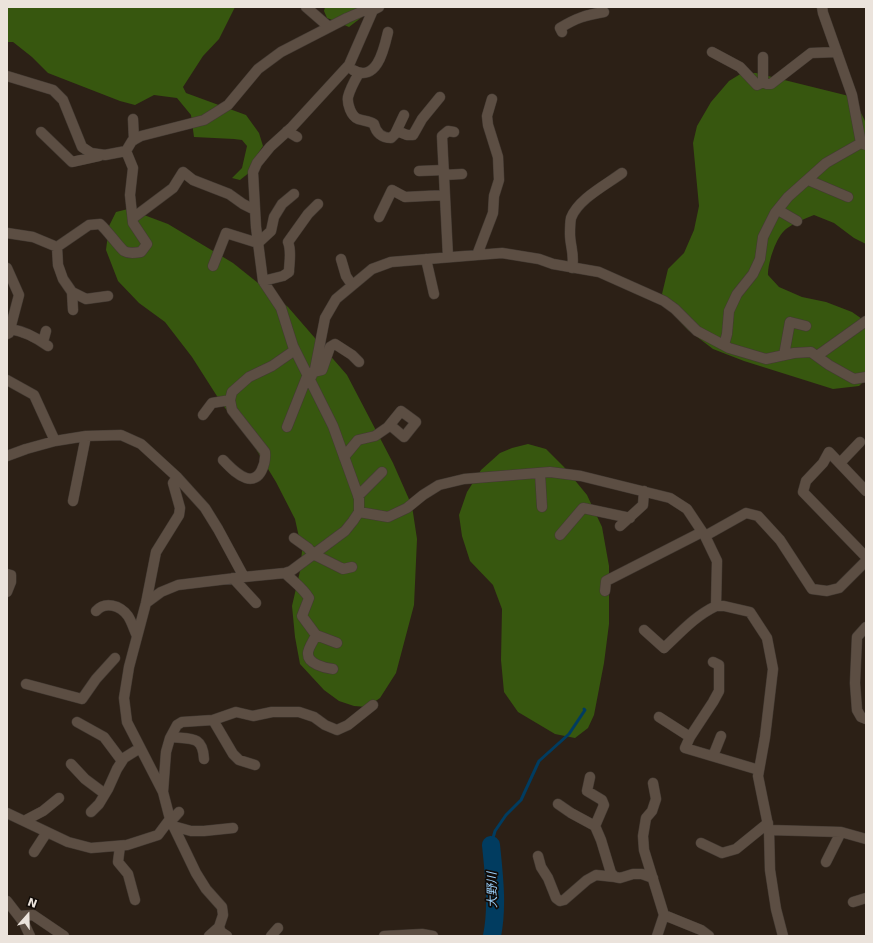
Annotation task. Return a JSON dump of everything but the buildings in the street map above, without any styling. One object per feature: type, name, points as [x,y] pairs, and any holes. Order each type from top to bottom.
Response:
[{"type":"street","points":[[306,7],[329,27]]},
{"type":"street","points":[[724,345],[727,334],[729,311],[737,294],[753,274],[760,260],[763,237],[778,210],[788,197],[826,163],[863,144],[852,94],[836,52],[822,7]]},
{"type":"street","points":[[41,132],[72,162],[126,151],[132,141],[141,136],[204,120],[228,105],[258,68],[281,52],[363,11],[375,8]]},
{"type":"street","points":[[146,603],[161,592],[178,586],[291,571],[344,531],[353,522],[359,512],[358,496],[333,426],[310,375],[295,350],[281,308],[263,281],[258,243],[253,172],[256,163],[270,147],[287,132],[326,92],[347,67],[375,8]]},
{"type":"street","points":[[562,32],[560,28],[574,19],[604,12]]},
{"type":"street","points":[[347,67],[359,73],[370,71],[377,64],[382,55],[388,32]]},
{"type":"street","points":[[712,52],[740,67],[757,85],[763,82],[771,84],[811,53],[836,52]]},
{"type":"street","points":[[763,57],[763,82]]},
{"type":"street","points":[[359,73],[348,97],[348,105],[357,119],[369,121],[374,124],[379,135],[386,138],[391,138],[397,131],[404,115]]},
{"type":"street","points":[[7,76],[54,90],[63,100],[82,147],[91,153],[105,155]]},
{"type":"street","points":[[397,131],[413,135],[422,119],[440,97]]},
{"type":"street","points":[[477,255],[493,213],[494,196],[499,180],[498,157],[488,125],[487,116],[492,99]]},
{"type":"street","points":[[133,120],[134,140]]},
{"type":"street","points":[[448,257],[442,136],[448,131],[454,132]]},
{"type":"street","points":[[287,132],[297,137]]},
{"type":"street","points":[[57,247],[89,225],[100,224],[107,230],[124,251],[133,253],[140,252],[147,244],[133,223],[130,195],[133,168],[126,151]]},
{"type":"street","points":[[419,171],[462,174]]},
{"type":"street","points":[[133,218],[173,188],[184,172],[193,180],[229,194],[243,204],[256,210]]},
{"type":"street","points":[[572,268],[574,259],[570,225],[576,208],[587,198],[622,173]]},
{"type":"street","points":[[808,180],[848,197]]},
{"type":"street","points":[[379,217],[392,190],[405,197],[445,195]]},
{"type":"street","points":[[258,243],[271,230],[274,217],[282,204],[294,194]]},
{"type":"street","points":[[263,281],[283,276],[289,272],[291,250],[288,242],[308,214],[318,204]]},
{"type":"street","points":[[778,210],[797,221]]},
{"type":"street","points":[[7,233],[33,238],[57,247]]},
{"type":"street","points":[[213,266],[226,233],[258,243]]},
{"type":"street","points":[[57,247],[58,264],[63,279],[72,292],[86,300],[108,296]]},
{"type":"street","points":[[287,427],[310,375],[325,318],[336,299],[372,269],[391,262],[448,257],[502,253],[540,259],[553,264],[599,272],[664,301],[675,309],[697,331],[730,348],[766,359],[811,352],[829,365],[854,379],[866,378]]},
{"type":"street","points":[[341,259],[346,276],[352,285]]},
{"type":"street","points":[[426,259],[434,294]]},
{"type":"street","points":[[7,268],[19,295],[8,332],[19,331],[45,344],[46,331]]},
{"type":"street","points":[[72,292],[73,310]]},
{"type":"street","points":[[817,356],[866,321]]},
{"type":"street","points":[[784,355],[790,322],[806,326]]},
{"type":"street","points":[[310,375],[322,370],[330,347],[335,344],[352,355],[359,362]]},
{"type":"street","points":[[223,460],[233,471],[247,478],[256,477],[262,471],[266,460],[265,452],[232,410],[230,400],[232,392],[245,380],[272,366],[295,350]]},
{"type":"street","points":[[7,380],[34,395],[55,441]]},
{"type":"street","points":[[203,415],[212,403],[230,400]]},
{"type":"street","points":[[344,457],[358,440],[375,436],[390,425]]},
{"type":"street","points":[[7,456],[55,441],[86,436],[120,435],[141,444],[176,477],[205,508],[244,577]]},
{"type":"street","points":[[73,501],[86,436]]},
{"type":"street","points":[[840,463],[860,442]]},
{"type":"street","points":[[866,492],[830,452],[823,463],[806,481],[803,492],[866,557]]},
{"type":"street","points":[[358,496],[382,472]]},
{"type":"street","points":[[359,512],[388,517],[407,508],[423,495],[439,485],[464,479],[540,472],[581,476],[670,498],[687,509],[703,534],[716,561],[716,606]]},
{"type":"street","points":[[540,472],[542,506]]},
{"type":"street","points":[[176,477],[173,483],[180,508],[179,515],[156,552],[146,603],[129,668],[124,698],[127,722],[163,792],[171,822],[206,890],[222,907],[223,915],[219,927],[209,936]]},
{"type":"street","points":[[620,526],[643,506],[644,492]]},
{"type":"street","points":[[560,535],[583,508],[630,518]]},
{"type":"street","points":[[605,591],[606,581],[746,513],[758,516],[780,540],[812,589],[827,591],[839,588],[866,561]]},
{"type":"street","points":[[294,538],[308,548],[313,554],[343,569],[352,567]]},
{"type":"street","points":[[285,573],[306,593],[309,598],[302,616],[316,635],[337,643]]},
{"type":"street","points":[[233,578],[256,603]]},
{"type":"street","points":[[7,592],[13,580]]},
{"type":"street","points":[[96,611],[105,605],[119,608],[128,615],[137,636]]},
{"type":"street","points":[[644,630],[664,648],[693,620],[705,611],[716,606],[724,606],[750,612],[768,638],[773,669],[765,737],[758,776],[769,827],[770,870],[776,909],[783,936]]},
{"type":"street","points":[[866,627],[856,637],[861,656],[855,683],[857,710],[862,717],[866,718]]},
{"type":"street","points":[[316,635],[308,653],[309,659],[324,668],[333,669]]},
{"type":"street","points":[[26,684],[47,685],[82,699],[112,658],[132,656]]},
{"type":"street","points":[[713,662],[719,665],[719,691],[714,702],[690,737],[685,748],[759,770]]},
{"type":"street","points":[[163,792],[166,752],[177,725],[182,722],[213,720],[236,712],[253,716],[272,712],[299,712],[314,717],[325,725],[338,730],[348,725],[373,705]]},
{"type":"street","points":[[659,717],[690,737]]},
{"type":"street","points":[[213,720],[233,754],[239,760],[255,765]]},
{"type":"street","points":[[78,722],[104,737],[122,761]]},
{"type":"street","points":[[713,756],[721,736]]},
{"type":"street","points":[[171,737],[193,739],[199,743],[203,749],[204,759]]},
{"type":"street","points":[[91,812],[105,794],[124,758],[140,748]]},
{"type":"street","points":[[71,764],[85,779],[105,794]]},
{"type":"street","points":[[590,777],[587,791],[602,800],[604,805],[595,826]]},
{"type":"street","points":[[653,783],[656,799],[652,812],[646,818],[644,850],[664,915],[657,936]]},
{"type":"street","points":[[24,821],[43,811],[59,798]]},
{"type":"street","points":[[558,804],[595,826],[601,840],[610,873],[615,877]]},
{"type":"street","points":[[7,813],[68,842],[91,848],[127,845],[158,835],[179,812]]},
{"type":"street","points":[[171,822],[191,831],[233,828]]},
{"type":"street","points":[[702,843],[722,853],[736,849],[769,827],[841,832],[866,839]]},
{"type":"street","points":[[34,852],[47,832]]},
{"type":"street","points":[[826,862],[841,832]]},
{"type":"street","points":[[120,846],[118,862],[128,874],[135,900]]},
{"type":"street","points":[[538,856],[541,867],[548,878],[556,898],[560,901],[564,900],[587,880],[596,876],[620,878],[632,874],[642,874],[653,878]]},
{"type":"street","points":[[853,902],[866,898]]},
{"type":"street","points":[[7,901],[19,916],[30,936]]},
{"type":"street","points":[[19,916],[33,915],[64,936]]},
{"type":"street","points":[[664,915],[701,930],[709,936]]},
{"type":"street","points":[[219,927],[221,932],[227,936]]},
{"type":"street","points":[[384,936],[422,934],[433,936]]},
{"type":"green space","points":[[7,7],[235,7],[219,39],[203,56],[183,87],[186,93],[246,115],[259,133],[263,146],[255,158],[250,172],[240,180],[232,178],[242,168],[247,146],[242,140],[194,137],[191,115],[177,98],[154,95],[135,105],[120,101],[48,73],[32,57],[13,42],[7,42]]},
{"type":"green space","points":[[325,7],[372,7],[366,14],[349,27],[327,18],[324,11]]},
{"type":"green space","points":[[742,73],[756,73],[853,97],[866,123],[866,244],[854,238],[834,223],[814,215],[792,225],[782,233],[773,250],[769,263],[768,275],[779,287],[802,297],[826,302],[852,312],[865,321],[866,379],[859,386],[833,389],[744,361],[713,349],[688,330],[672,313],[662,294],[668,269],[684,253],[694,230],[699,206],[693,143],[697,126],[711,102],[729,81]]},
{"type":"green space","points":[[128,209],[168,224],[233,263],[288,307],[347,375],[393,463],[412,506],[417,539],[414,605],[396,673],[380,698],[367,707],[354,706],[339,701],[324,690],[300,664],[295,637],[292,606],[300,571],[302,551],[295,519],[276,482],[254,446],[222,404],[192,357],[165,322],[139,303],[118,281],[106,250],[109,226],[116,212]]},
{"type":"green space","points":[[528,444],[546,449],[564,467],[587,495],[602,527],[609,566],[609,624],[604,663],[594,715],[588,728],[575,738],[555,734],[518,712],[504,692],[501,660],[502,609],[493,585],[470,561],[462,536],[459,515],[467,492],[481,470],[500,453]]},
{"type":"waterway","points":[[491,845],[495,831],[506,815],[521,800],[539,761],[569,734],[585,710],[584,709]]},
{"type":"waterway","name":"大野川","points":[[491,845],[495,902],[492,936]]}]
